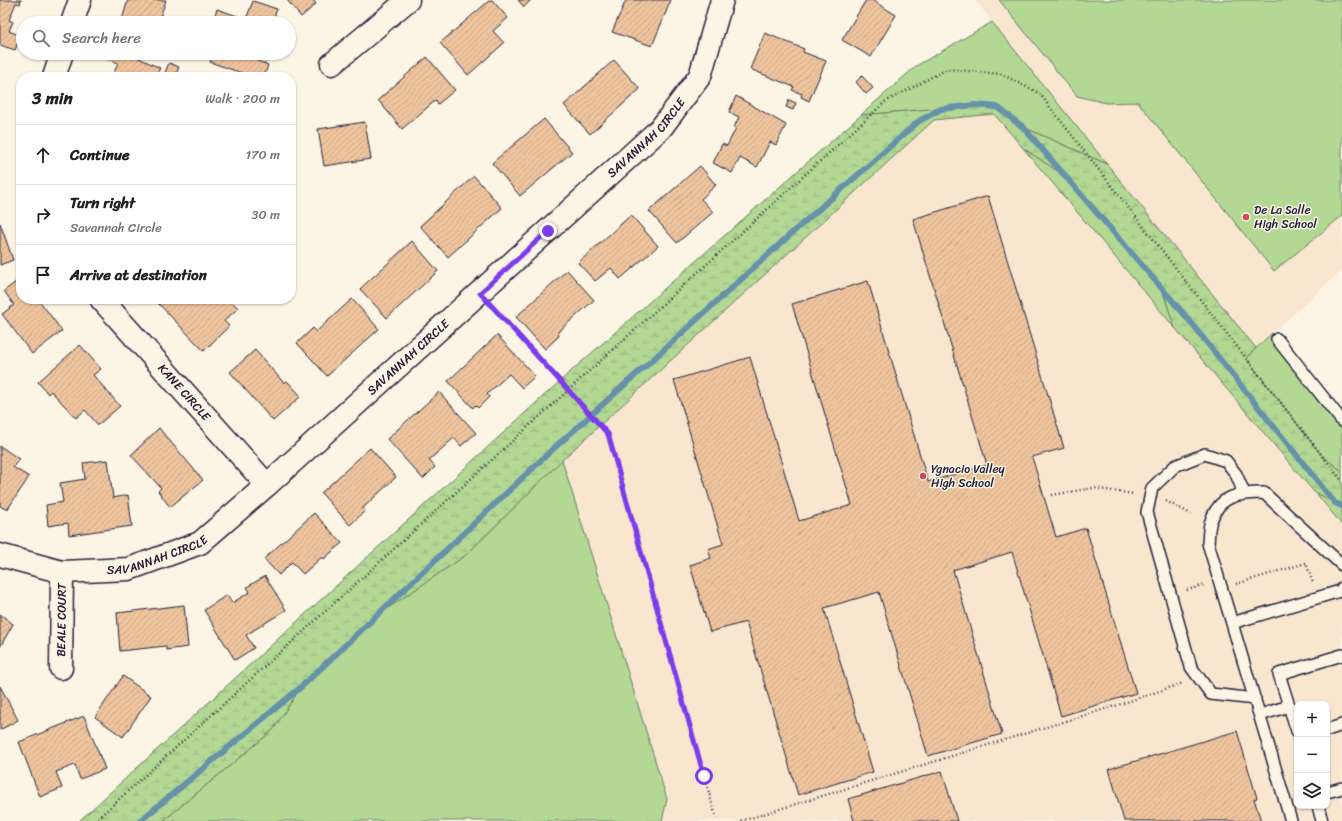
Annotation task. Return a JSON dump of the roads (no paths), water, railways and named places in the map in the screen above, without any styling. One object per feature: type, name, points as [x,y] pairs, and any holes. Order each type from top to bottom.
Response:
[{"type":"street","points":[[74,16],[80,0]]},
{"type":"street","points":[[332,64],[408,0]]},
{"type":"street","name":"SAVANNAH CIRCLE","points":[[0,555],[62,572],[129,569],[200,543],[267,485],[661,128],[700,76],[722,0]]},
{"type":"street","points":[[56,72],[60,60]]},
{"type":"street","name":"KANE CIRCLE","points":[[105,304],[267,485]]},
{"type":"street","name":"BEALE COURT","points":[[60,668],[62,572]]},
{"type":"lane","points":[[1277,339],[1342,421]]},
{"type":"lane","points":[[1244,493],[1236,474],[1226,461],[1205,454],[1174,466],[1152,488],[1147,512],[1191,667],[1211,694],[1255,699]]},
{"type":"lane","points":[[1291,821],[1208,543],[1210,522],[1218,505],[1233,496],[1244,493],[1264,493],[1342,565]]},
{"type":"lane","points":[[1232,623],[1340,591],[1342,588]]},
{"type":"lane","points":[[1294,722],[1280,674],[1342,655]]},
{"type":"lane","points":[[1260,715],[1289,706]]},
{"type":"lane","points":[[1330,729],[1342,725]]},
{"type":"lane","points":[[1330,791],[1342,788]]},
{"type":"lane","points":[[1319,809],[1322,821]]},
{"type":"waterway","points":[[140,821],[301,687],[553,449],[793,232],[919,121],[941,109],[975,105],[997,107],[1023,127],[1183,313],[1335,503],[1342,506]]},
{"type":"place","name":"De La Salle High School","points":[[1246,217]]},
{"type":"place","name":"Ygnacio Valley High School","points":[[923,476]]}]
